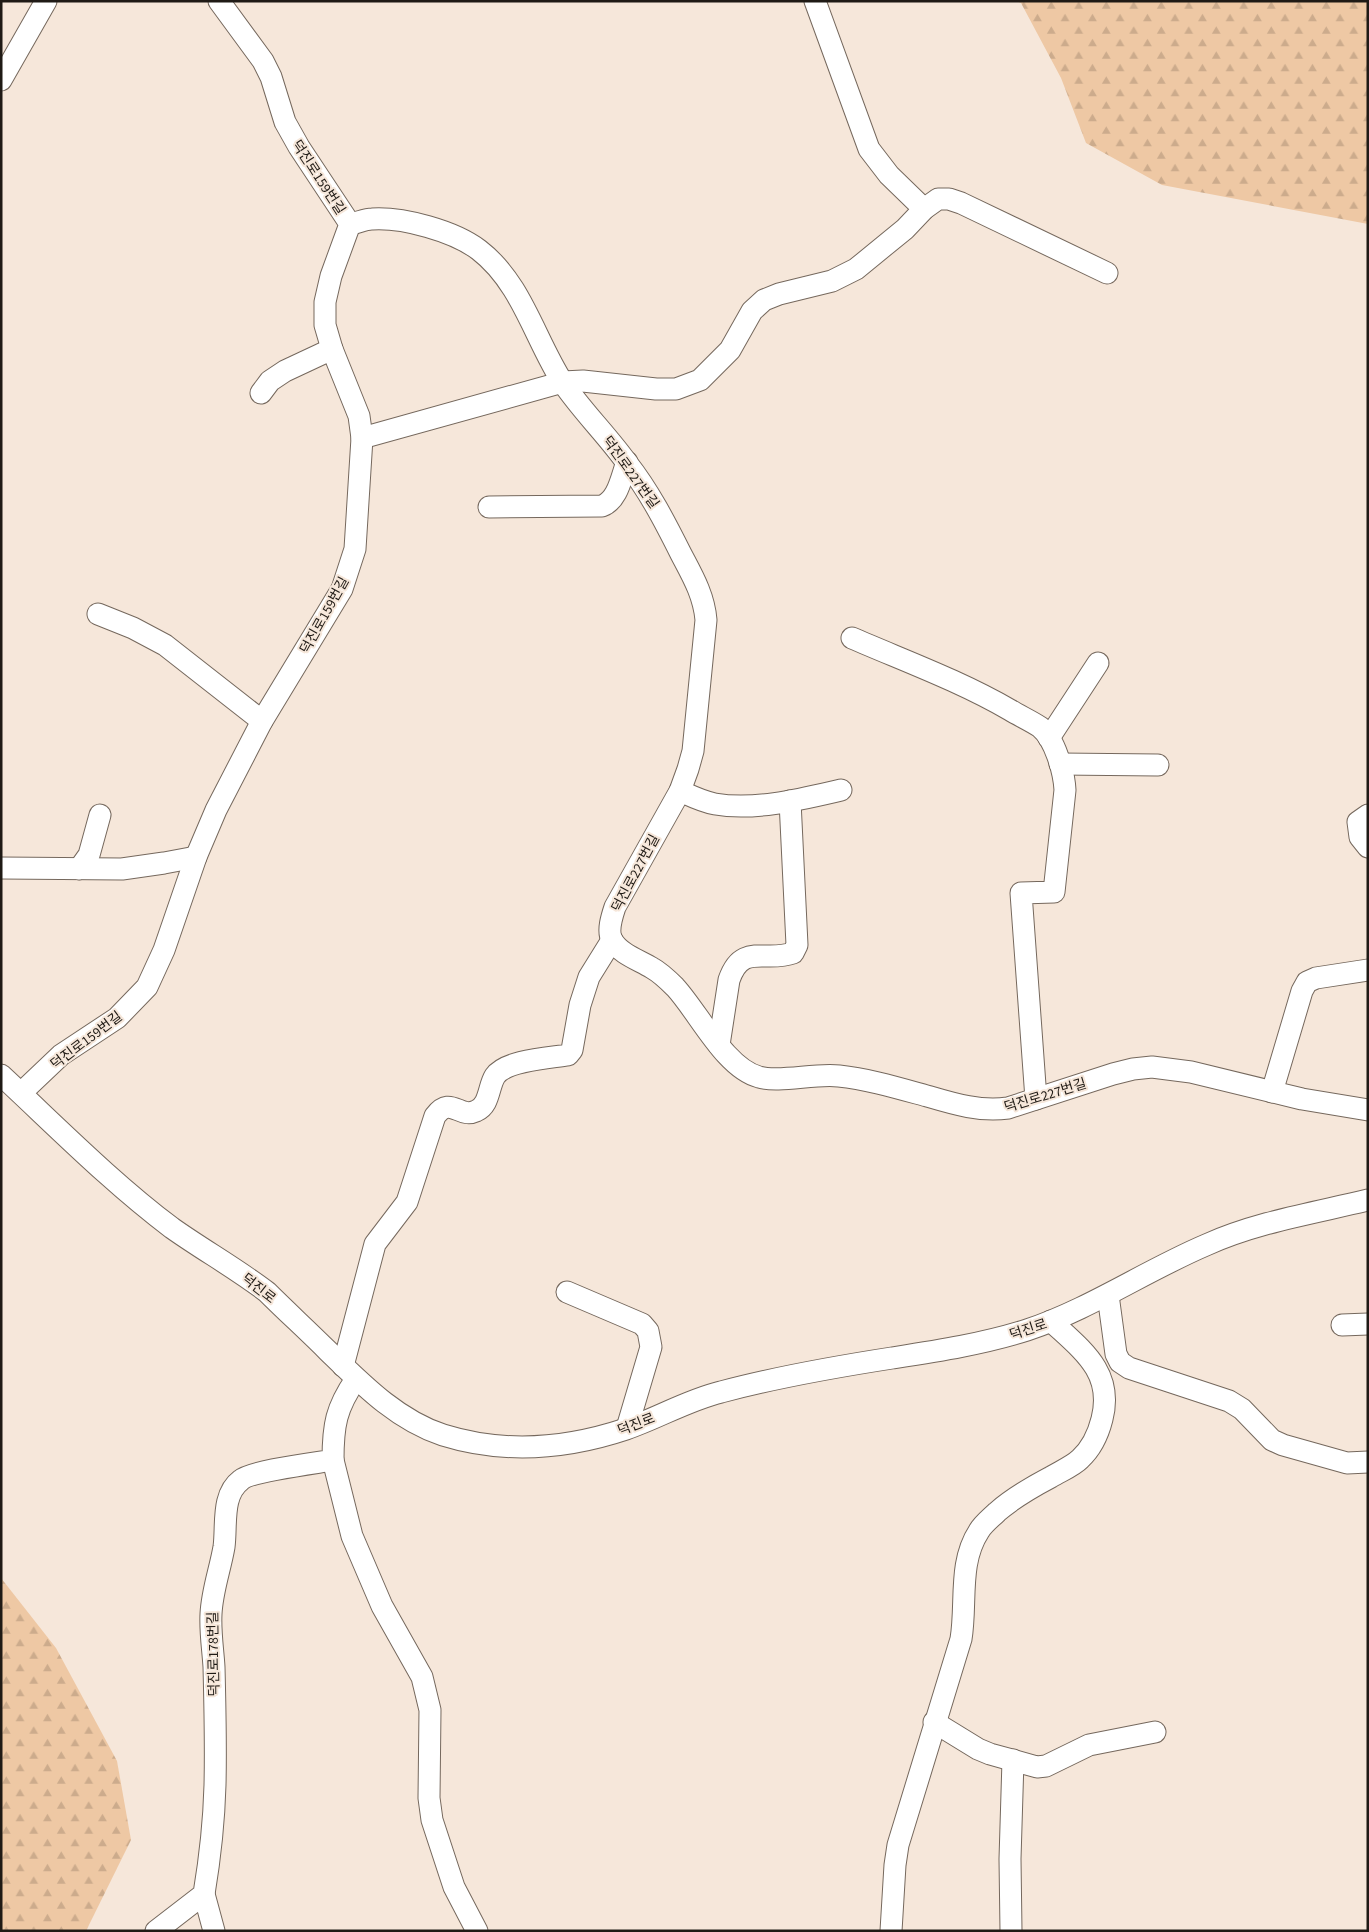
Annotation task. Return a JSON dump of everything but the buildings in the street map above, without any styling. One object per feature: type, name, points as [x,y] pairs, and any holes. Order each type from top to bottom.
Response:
[{"type":"street","points":[[1,80],[46,1]]},
{"type":"street","name":"덕진로159번길","points":[[21,1093],[61,1055],[117,1018],[147,987],[164,950],[196,856],[216,810],[262,721],[342,589],[356,549],[362,438],[359,416],[332,349],[325,325],[325,302],[331,276],[350,224],[285,122],[271,77],[263,61],[219,1]]},
{"type":"street","points":[[816,1],[868,149],[889,175],[924,209]]},
{"type":"street","points":[[362,438],[563,382],[582,381],[656,389],[676,389],[700,380],[730,350],[752,311],[764,300],[779,294],[832,281],[856,268],[905,229],[924,209],[938,200],[949,199],[961,203],[1107,273]]},
{"type":"street","name":"덕진로227번길","points":[[350,224],[371,219],[412,223],[432,228],[466,241],[480,251],[508,282],[522,303],[563,382],[627,462],[653,499],[699,588],[705,604],[706,620],[693,751],[680,791],[615,907],[611,919],[610,932],[612,940],[632,958],[664,976],[688,1002],[719,1045],[740,1067],[760,1077],[837,1075],[892,1086],[980,1110],[1008,1108],[1113,1074],[1133,1069],[1152,1068],[1191,1072],[1326,1104],[1368,1110]]},
{"type":"street","points":[[261,393],[270,381],[285,371],[332,349]]},
{"type":"street","points":[[489,507],[602,506],[609,504],[614,498],[627,462]]},
{"type":"street","points":[[98,614],[133,628],[165,646],[262,721]]},
{"type":"street","points":[[852,638],[988,697],[1041,728],[1049,738],[1060,764],[1065,790],[1054,892],[1021,893],[1036,1099]]},
{"type":"street","points":[[1049,738],[1098,664]]},
{"type":"street","points":[[1060,764],[1158,765]]},
{"type":"street","points":[[680,791],[714,804],[732,806],[790,801],[841,790]]},
{"type":"street","points":[[719,1045],[732,969],[746,957],[786,956],[793,953],[797,944],[790,801]]},
{"type":"street","points":[[79,869],[89,855],[100,815]]},
{"type":"street","points":[[1368,815],[1358,822],[1360,837],[1368,847]]},
{"type":"street","points":[[1,868],[122,869],[196,856]]},
{"type":"street","points":[[477,1931],[454,1887],[432,1820],[429,1798],[430,1710],[422,1678],[382,1606],[352,1536],[333,1460],[333,1437],[336,1417],[342,1403],[350,1372],[375,1244],[407,1202],[435,1116],[440,1109],[449,1106],[469,1114],[478,1110],[486,1102],[495,1076],[501,1070],[512,1065],[568,1055],[572,1050],[580,1005],[590,977],[612,940]]},
{"type":"street","points":[[1272,1092],[1302,991],[1307,982],[1316,978],[1368,970]]},
{"type":"street","name":"덕진로","points":[[1,1075],[103,1171],[142,1204],[173,1228],[267,1292],[376,1396],[417,1424],[440,1434],[480,1444],[510,1448],[554,1446],[598,1437],[628,1428],[713,1394],[798,1373],[968,1345],[1004,1337],[1078,1310],[1174,1259],[1233,1233],[1368,1200]]},
{"type":"street","points":[[567,1292],[642,1324],[648,1331],[651,1347],[628,1428]]},
{"type":"street","points":[[1108,1295],[1116,1354],[1120,1362],[1129,1368],[1229,1401],[1242,1409],[1272,1440],[1283,1445],[1347,1463],[1368,1462]]},
{"type":"street","points":[[891,1931],[898,1845],[934,1722],[961,1639],[964,1624],[967,1561],[971,1545],[979,1530],[996,1513],[1019,1495],[1079,1461],[1095,1440],[1100,1427],[1105,1400],[1101,1376],[1084,1352],[1051,1321]]},
{"type":"street","points":[[1342,1325],[1368,1324]]},
{"type":"street","name":"덕진로178번길","points":[[204,1894],[213,1826],[215,1783],[214,1667],[211,1615],[213,1596],[224,1547],[228,1496],[242,1478],[333,1460]]},
{"type":"street","points":[[934,1722],[978,1749],[1037,1767],[1046,1766],[1089,1745],[1155,1732]]},
{"type":"street","points":[[1011,1931],[1010,1859],[1013,1760]]},
{"type":"street","points":[[156,1931],[204,1894],[214,1931]]},
{"type":"green space","points":[[1016,1],[1368,1],[1368,224],[1162,185],[1086,143],[1061,78],[1021,3]]},
{"type":"green space","points":[[1,1578],[56,1648],[117,1761],[131,1840],[86,1931],[1,1931]]}]
